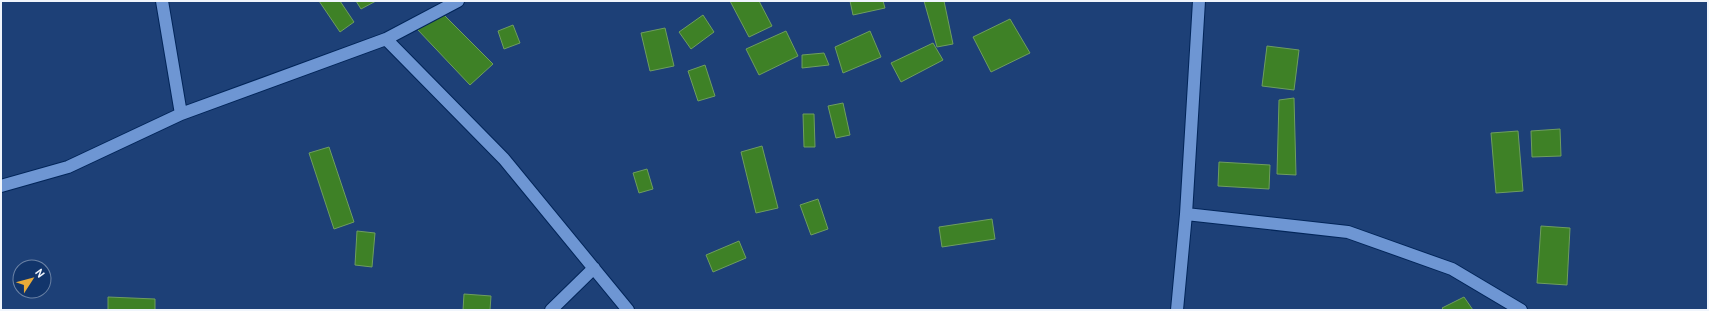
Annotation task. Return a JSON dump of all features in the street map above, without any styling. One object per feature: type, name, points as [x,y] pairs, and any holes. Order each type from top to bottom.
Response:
[{"type":"street","points":[[162,1],[181,114]]},
{"type":"street","points":[[1,186],[68,167],[181,114],[386,39],[458,1]]},
{"type":"street","points":[[1177,310],[1186,214],[1199,1]]},
{"type":"street","points":[[386,39],[504,159],[628,310]]},
{"type":"street","points":[[1186,214],[1348,232],[1452,269],[1521,310]]},
{"type":"street","points":[[552,310],[594,268]]},
{"type":"building","points":[[319,1],[340,1],[354,22],[340,32]]},
{"type":"building","points":[[356,1],[376,1],[361,9]]},
{"type":"building","points":[[730,1],[759,1],[772,26],[749,37]]},
{"type":"building","points":[[850,1],[883,1],[885,8],[853,15]]},
{"type":"building","points":[[924,1],[944,1],[953,44],[937,47]]},
{"type":"building","points":[[443,14],[493,64],[470,85],[417,29]]},
{"type":"building","points":[[703,15],[714,32],[691,49],[679,32]]},
{"type":"building","points":[[1010,19],[1030,53],[991,72],[973,37]]},
{"type":"building","points":[[513,25],[520,43],[504,49],[498,31]]},
{"type":"building","points":[[665,28],[674,66],[650,71],[641,33]]},
{"type":"building","points":[[786,31],[798,56],[759,75],[746,49]]},
{"type":"building","points":[[870,31],[881,57],[843,73],[835,47]]},
{"type":"building","points":[[933,43],[943,60],[901,82],[891,63]]},
{"type":"building","points":[[1267,46],[1299,50],[1294,90],[1262,86]]},
{"type":"building","points":[[824,53],[829,65],[802,68],[802,55]]},
{"type":"building","points":[[705,65],[715,96],[698,101],[688,71]]},
{"type":"building","points":[[1294,98],[1296,175],[1277,174],[1279,100]]},
{"type":"building","points":[[843,103],[850,135],[836,138],[828,106]]},
{"type":"building","points":[[803,114],[814,114],[815,147],[804,147]]},
{"type":"building","points":[[1560,129],[1561,156],[1532,157],[1531,131]]},
{"type":"building","points":[[1518,131],[1523,191],[1496,193],[1491,133]]},
{"type":"building","points":[[762,146],[778,208],[756,213],[741,152]]},
{"type":"building","points":[[329,147],[354,222],[334,229],[309,153]]},
{"type":"building","points":[[1219,162],[1270,165],[1269,189],[1218,186]]},
{"type":"building","points":[[647,169],[653,189],[639,193],[633,173]]},
{"type":"building","points":[[818,199],[828,229],[811,235],[800,205]]},
{"type":"building","points":[[992,219],[995,239],[942,247],[939,227]]},
{"type":"building","points":[[1541,226],[1570,228],[1567,285],[1537,283]]},
{"type":"building","points":[[357,231],[375,233],[372,267],[355,265]]},
{"type":"building","points":[[739,241],[746,258],[713,272],[706,255]]},
{"type":"building","points":[[464,294],[491,296],[490,310],[463,310]]},
{"type":"building","points":[[108,297],[155,299],[155,310],[108,310]]},
{"type":"building","points":[[1464,297],[1473,310],[1444,310],[1442,308]]}]
